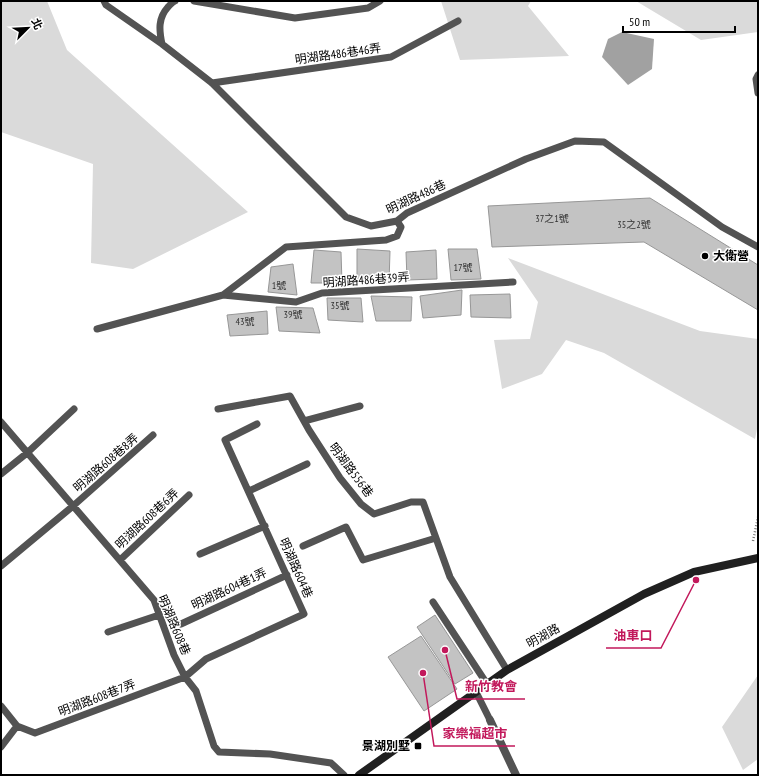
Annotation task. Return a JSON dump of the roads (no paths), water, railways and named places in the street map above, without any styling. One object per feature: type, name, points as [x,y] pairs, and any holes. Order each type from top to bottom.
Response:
[{"type":"main road","name":"明湖路","points":[[359,775],[507,670],[644,594],[694,572],[758,558]]},
{"type":"street","points":[[490,720],[516,775]]},
{"type":"lane","name":"明湖路486巷","points":[[104,1],[106,6],[162,44],[212,83],[346,217],[371,226],[397,221],[407,213],[526,159],[575,142],[604,142],[722,227],[758,247]]},
{"type":"lane","points":[[162,44],[159,29],[163,13],[175,1]]},
{"type":"lane","points":[[194,1],[295,18],[368,8],[380,1]]},
{"type":"lane","name":"明湖路486巷46弄","points":[[212,83],[391,58],[458,21]]},
{"type":"lane","points":[[758,75],[756,80],[758,93]]},
{"type":"lane","name":"明湖路486巷39弄","points":[[223,296],[286,247],[386,240],[396,236],[401,227],[397,221]]},
{"type":"lane","name":"明湖路486巷39弄","points":[[97,329],[223,296],[296,302],[322,293],[513,282]]},
{"type":"lane","name":"明湖路556巷","points":[[218,409],[290,396],[340,478],[361,504],[374,514],[411,502],[423,502],[450,577],[507,670]]},
{"type":"lane","points":[[304,421],[360,406]]},
{"type":"lane","points":[[1,474],[27,453],[74,409]]},
{"type":"lane","name":"明湖路608巷","points":[[1,422],[154,600],[174,655],[185,677],[196,692],[214,746],[219,752],[270,754],[331,763],[344,775]]},
{"type":"lane","name":"明湖路604巷","points":[[185,677],[206,658],[304,614],[225,440],[257,424]]},
{"type":"lane","name":"明湖路608巷8弄","points":[[1,566],[73,506],[153,435]]},
{"type":"lane","points":[[248,491],[307,464]]},
{"type":"lane","name":"明湖路608巷6弄","points":[[120,560],[189,495]]},
{"type":"lane","points":[[200,554],[265,526]]},
{"type":"lane","points":[[303,546],[346,527],[363,560],[436,538]]},
{"type":"lane","name":"明湖路604巷1弄","points":[[181,624],[287,575]]},
{"type":"lane","points":[[433,602],[487,684]]},
{"type":"lane","points":[[108,632],[159,615]]},
{"type":"lane","name":"明湖路608巷7弄","points":[[17,726],[35,733],[185,677]]},
{"type":"lane","points":[[476,692],[490,720]]},
{"type":"lane","points":[[1,706],[17,726],[2,744]]},
{"type":"place","name":"大衛營","points":[[705,256]]},
{"type":"place","name":"油車口","points":[[696,580]]},
{"type":"place","name":"新竹教會","points":[[445,650]]},
{"type":"place","name":"家樂福超市","points":[[423,673]]},
{"type":"place","name":"景湖別墅","points":[[418,746]]}]
